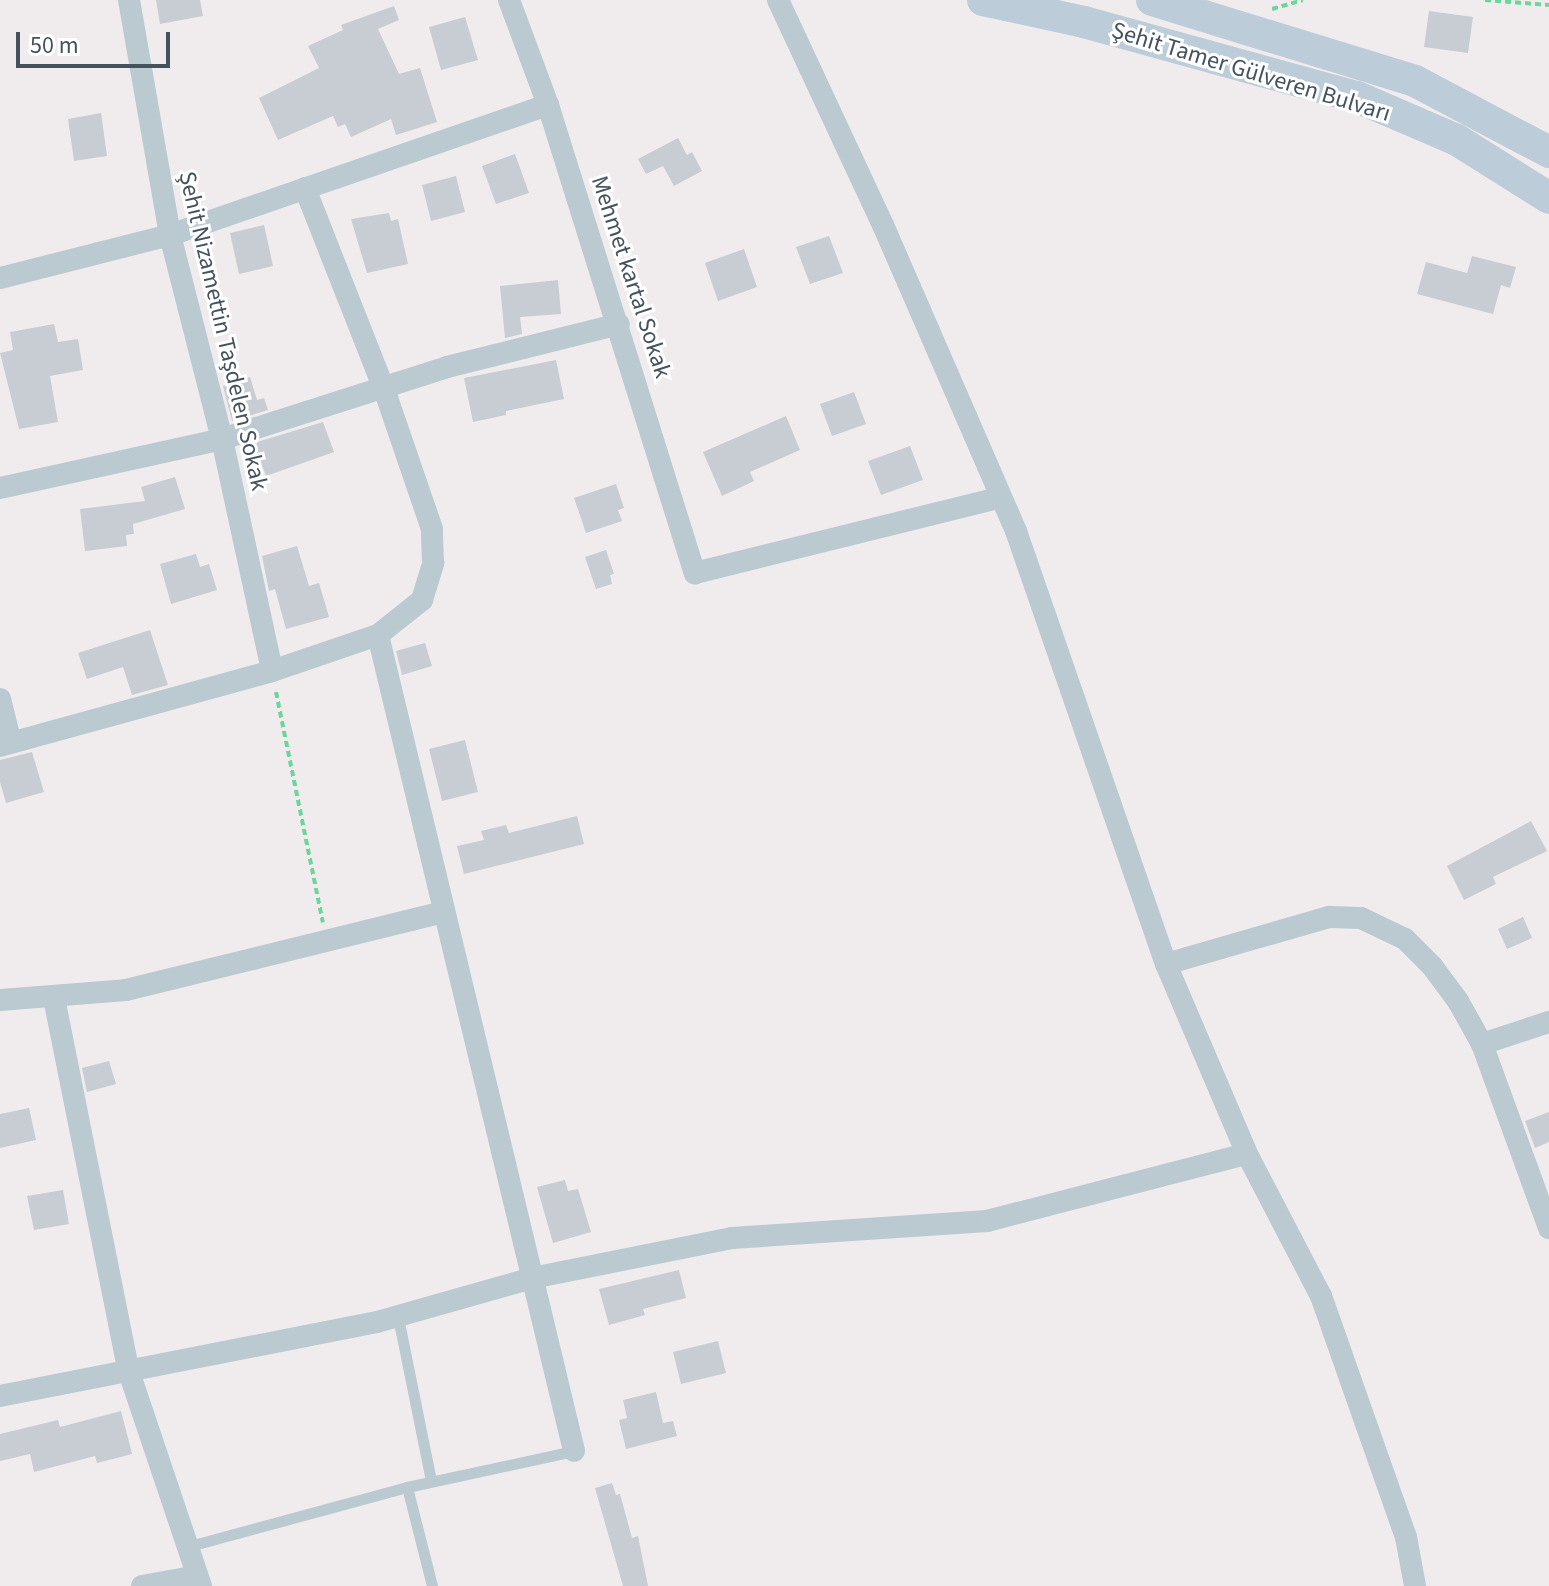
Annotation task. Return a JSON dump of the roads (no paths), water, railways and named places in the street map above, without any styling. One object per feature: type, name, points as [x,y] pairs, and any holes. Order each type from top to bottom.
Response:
[{"type":"main road","name":"Şehit Tamer Gülveren Bulvarı","points":[[983,0],[1084,22],[1357,97],[1457,140],[1549,198]]},
{"type":"main road","name":"Şehit Tamer Gülveren Bulvarı","points":[[1152,0],[1415,81],[1549,152]]},
{"type":"street","name":"Şehit Nizamettin Taşdelen Sokak","points":[[129,0],[170,235],[222,439],[272,671]]},
{"type":"street","name":"Mehmet kartal Sokak","points":[[509,0],[548,105],[695,573],[1001,497]]},
{"type":"street","points":[[778,0],[883,225],[1001,497],[1166,964],[1247,1154],[1321,1296],[1406,1537],[1415,1586]]},
{"type":"street","points":[[789,23],[799,0]]},
{"type":"street","points":[[0,278],[170,235],[548,105]]},
{"type":"street","points":[[0,699],[6,745],[272,671],[378,635],[422,600],[433,563],[432,529],[384,389],[305,188]]},
{"type":"street","points":[[0,488],[222,439],[447,367],[619,324]]},
{"type":"street","points":[[378,635],[574,1451]]},
{"type":"street","points":[[0,1000],[126,990],[444,912]]},
{"type":"street","points":[[1166,964],[1329,917],[1361,918],[1405,939],[1432,966],[1458,1001],[1482,1044],[1549,1228]]},
{"type":"street","points":[[54,998],[129,1372],[199,1581],[142,1586]]},
{"type":"street","points":[[1482,1044],[1549,1022]]},
{"type":"street","points":[[0,1396],[398,1317],[532,1278],[732,1238],[987,1221],[1247,1154]]},
{"type":"lane","points":[[398,1317],[431,1481]]},
{"type":"lane","points":[[186,1547],[431,1481],[574,1451]]},
{"type":"lane","points":[[407,1487],[432,1586]]}]
